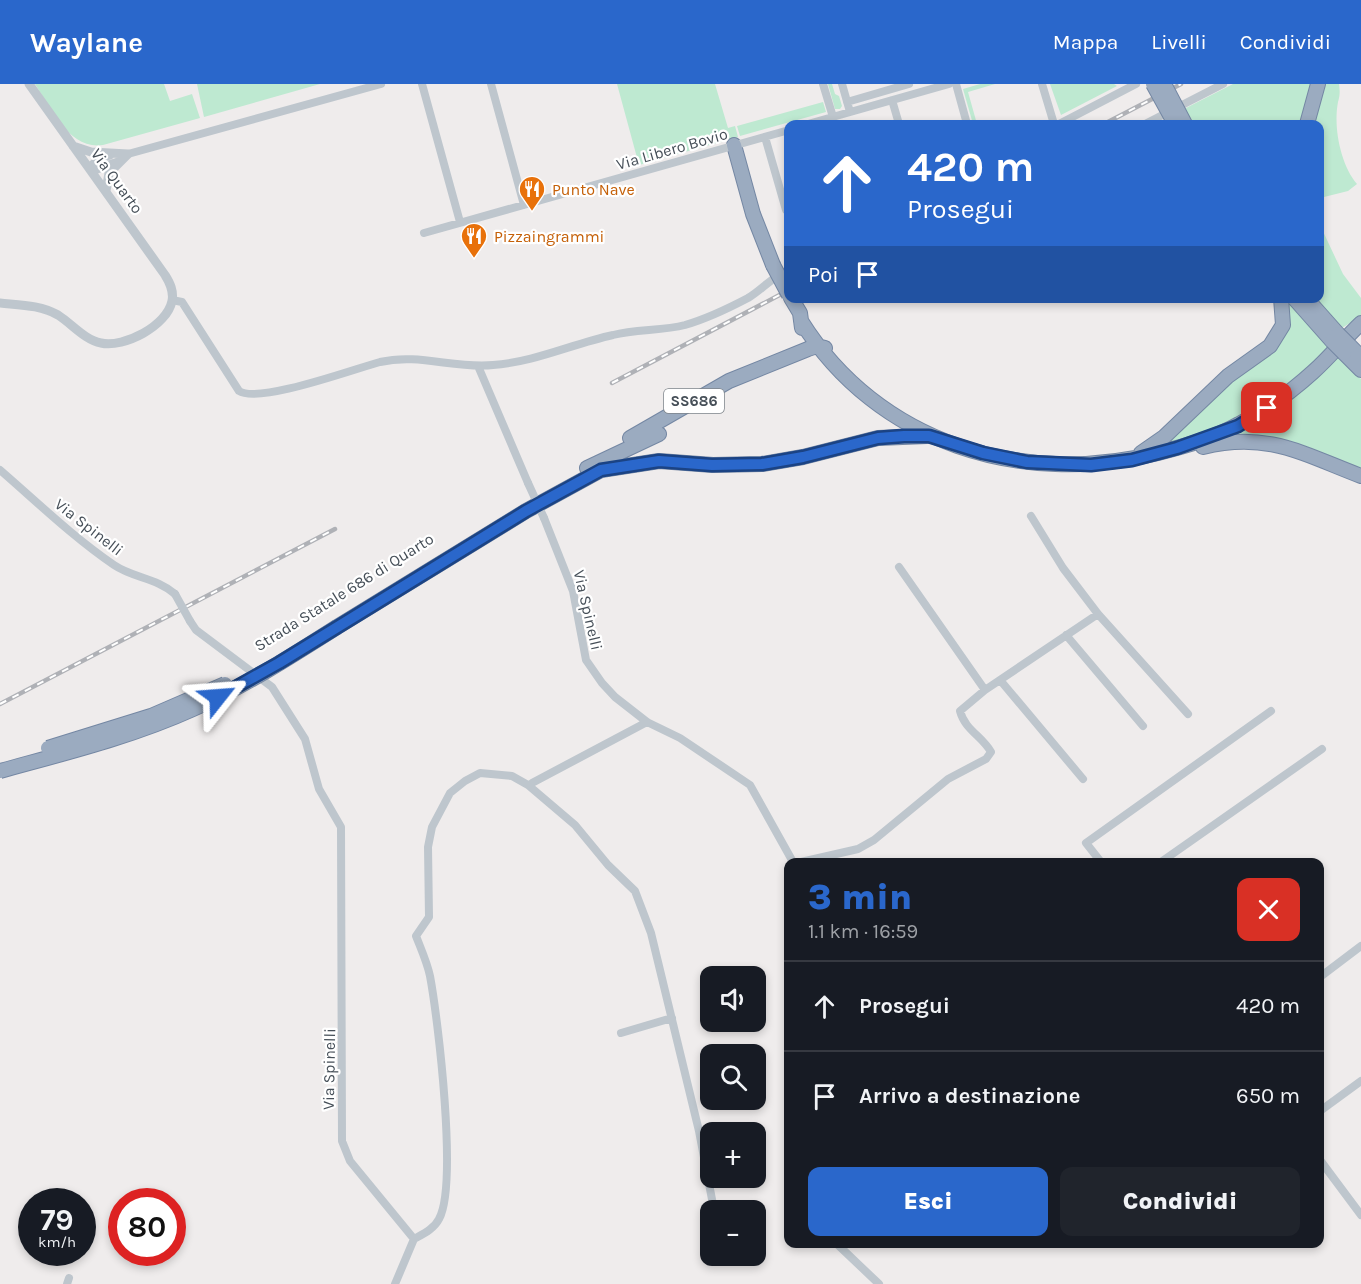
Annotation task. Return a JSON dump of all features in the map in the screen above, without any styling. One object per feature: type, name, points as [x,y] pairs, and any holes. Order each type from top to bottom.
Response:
[{"type":"highway","points":[[1153,84],[1172,120]]},
{"type":"highway","points":[[1164,84],[1183,120]]},
{"type":"highway","points":[[1307,120],[1318,84]]},
{"type":"highway","name":"SS686","points":[[734,145],[753,214],[773,265],[784,286]]},
{"type":"highway","name":"SS686","points":[[793,303],[800,317],[823,348],[865,390],[929,436],[983,453],[1027,462],[1072,465],[1132,460],[1177,448]]},
{"type":"highway","points":[[1132,460],[1164,437],[1228,376],[1270,346],[1283,325],[1281,303]]},
{"type":"highway","points":[[1299,303],[1347,350],[1361,370]]},
{"type":"highway","points":[[1310,303],[1335,338]]},
{"type":"highway","points":[[798,352],[805,339],[800,317]]},
{"type":"highway","points":[[1177,448],[1238,426],[1281,399],[1314,371],[1361,323]]},
{"type":"highway","name":"SS686","points":[[599,467],[607,452],[719,386],[798,352],[823,348]]},
{"type":"highway","points":[[1347,350],[1361,357]]},
{"type":"highway","points":[[878,438],[890,425],[888,408]]},
{"type":"highway","name":"SS686","points":[[888,408],[952,443]]},
{"type":"highway","name":"Strada Statale 686 di Quarto","points":[[0,771],[114,738],[193,709],[271,668],[334,623],[487,524],[659,434]]},
{"type":"highway","name":"SS686","points":[[599,467],[659,461],[712,465],[762,464],[803,457],[878,438],[929,436]]},
{"type":"highway","points":[[1177,448],[1199,448],[1241,440],[1263,442],[1287,447],[1361,476]]},
{"type":"highway","name":"Strada Statale 686 di Quarto","points":[[0,761],[108,731],[190,699],[253,668],[334,623]]},
{"type":"street","name":"Via Quarto","points":[[29,84],[165,275],[172,289],[172,300]]},
{"type":"street","points":[[89,168],[100,158],[122,156],[381,84]]},
{"type":"street","points":[[422,84],[460,222]]},
{"type":"street","points":[[490,84],[524,205]]},
{"type":"street","points":[[823,84],[830,120],[946,84]]},
{"type":"street","points":[[842,84],[850,112]]},
{"type":"street","points":[[847,102],[909,84]]},
{"type":"street","points":[[956,84],[966,120]]},
{"type":"street","points":[[1042,84],[1056,120]]},
{"type":"street","points":[[1065,120],[1136,84]]},
{"type":"street","points":[[1153,120],[1223,84]]},
{"type":"street","points":[[892,100],[898,120]]},
{"type":"street","name":"Via Libero Bovio","points":[[424,233],[784,131]]},
{"type":"street","points":[[765,136],[784,203]]},
{"type":"street","points":[[73,146],[91,152],[122,156]]},
{"type":"street","points":[[106,191],[110,173],[122,156]]},
{"type":"street","points":[[0,303],[48,310],[94,342],[105,344],[129,339],[150,328],[166,314],[172,300],[182,302],[239,391],[246,394],[308,385],[399,359],[415,358],[478,366],[536,358],[613,335],[685,325],[749,297],[769,279],[784,272]]},
{"type":"street","name":"Via Spinelli","points":[[478,366],[573,591],[586,660],[615,697],[647,722],[680,738],[750,785],[791,858]]},
{"type":"street","name":"Via Spinelli","points":[[0,470],[68,530],[115,566],[166,585],[175,594],[196,630],[272,687],[282,698],[305,739],[319,789],[341,827],[342,1141],[350,1161],[414,1239]]},
{"type":"street","points":[[1031,516],[1063,568],[1098,614],[1188,714]]},
{"type":"street","points":[[899,567],[985,690]]},
{"type":"street","points":[[819,858],[858,849],[874,840],[948,779],[986,759],[991,752],[972,733],[960,711],[985,690],[1098,614]]},
{"type":"street","points":[[1066,635],[1143,726]]},
{"type":"street","points":[[1000,680],[1083,779]]},
{"type":"street","points":[[1098,858],[1086,843],[1271,711]]},
{"type":"street","points":[[530,784],[647,722]]},
{"type":"street","points":[[1167,858],[1322,749]]},
{"type":"street","points":[[395,1284],[414,1239],[430,1230],[439,1219],[445,1201],[446,1121],[429,975],[416,936],[429,917],[429,838],[441,807],[450,793],[475,775],[506,774],[530,784],[586,836],[608,865],[636,891],[653,938],[699,1131],[712,1200]]},
{"type":"street","points":[[1324,974],[1361,946]]},
{"type":"street","points":[[621,1033],[672,1018]]},
{"type":"street","points":[[1324,1107],[1361,1081]]},
{"type":"street","points":[[1324,1166],[1361,1215]]},
{"type":"street","points":[[841,1248],[879,1284]]},
{"type":"green space","points":[[35,84],[164,84],[170,101],[192,94],[200,118],[103,145],[91,145],[80,141],[62,125]]},
{"type":"green space","points":[[197,84],[320,84],[204,117]]},
{"type":"green space","points":[[617,84],[715,84],[728,128],[735,126],[738,137],[639,165]]},
{"type":"green space","points":[[828,84],[832,84],[835,94],[839,96],[842,106],[840,109],[835,109]]},
{"type":"green space","points":[[980,84],[995,84],[968,92],[976,120],[972,120],[963,89]]},
{"type":"green space","points":[[1050,84],[1114,84],[1117,86],[1061,115]]},
{"type":"green space","points":[[1233,84],[1312,84],[1303,120],[1190,120],[1184,109]]},
{"type":"green space","points":[[1324,84],[1339,84],[1337,123],[1340,146],[1351,176],[1357,184],[1348,191],[1324,197],[1324,120],[1315,120]]},
{"type":"green space","points":[[823,102],[826,112],[797,120],[784,120],[784,124],[740,136],[737,126]]},
{"type":"green space","points":[[1324,234],[1343,274],[1361,298],[1361,316],[1342,328],[1320,303],[1324,303]]},
{"type":"green space","points":[[1287,303],[1291,303],[1329,347],[1282,388],[1249,411],[1212,429],[1172,444],[1161,445],[1203,402],[1266,354]]},
{"type":"green space","points":[[1337,355],[1361,379],[1361,473],[1230,435]]},
{"type":"railway","points":[[1112,120],[1181,84]]},
{"type":"railway","points":[[612,383],[784,293]]},
{"type":"railway","points":[[0,704],[335,529]]},
{"type":"place","name":"Punto Nave","points":[[532,212]]},
{"type":"place","name":"Pizzaingrammi","points":[[474,259]]},
{"type":"route","points":[[218,697],[279,663],[450,556],[601,470],[613,470],[625,465],[659,461],[730,466],[775,463],[893,436],[929,436],[983,453],[1027,462],[1091,465],[1132,460],[1200,441],[1238,426],[1267,408]]}]
